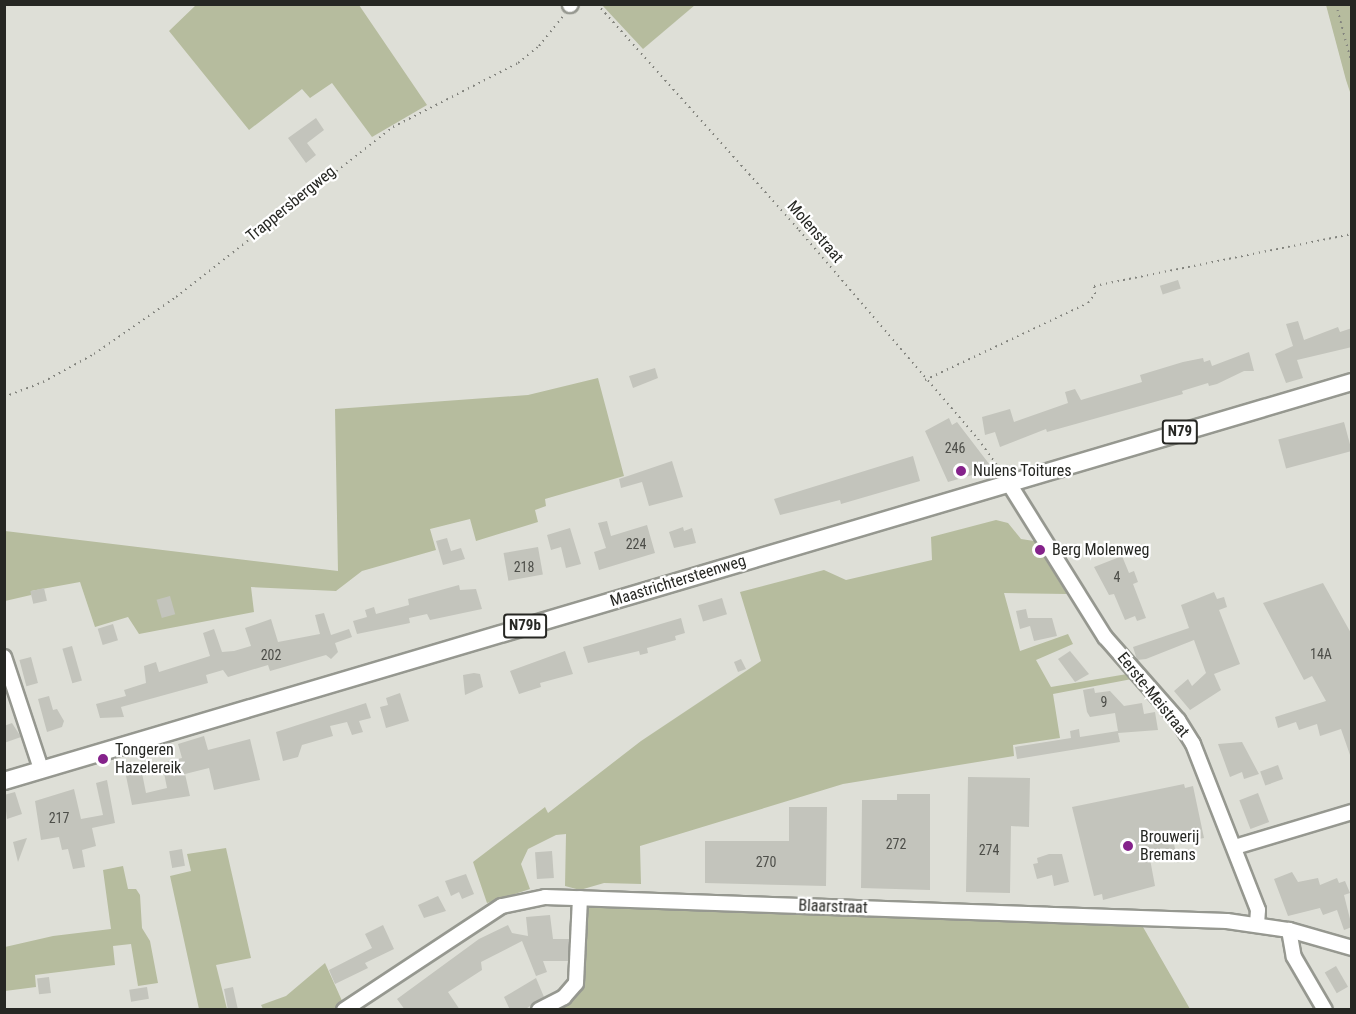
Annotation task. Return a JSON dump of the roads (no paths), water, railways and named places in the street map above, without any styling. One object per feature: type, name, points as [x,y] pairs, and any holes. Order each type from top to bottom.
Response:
[{"type":"main road","name":"Maastrichtersteenweg","points":[[4,781],[1352,382]]},
{"type":"street","name":"Eerste-Meistraat","points":[[1008,482],[1105,637],[1178,720],[1193,744],[1258,910],[1257,926]]},
{"type":"street","points":[[4,657],[41,769]]},
{"type":"street","points":[[1235,848],[1352,812]]},
{"type":"street","points":[[539,1010],[564,997],[576,983],[580,898]]},
{"type":"street","name":"Blaarstraat","points":[[344,1010],[502,906],[521,900],[580,898],[1257,926],[1289,930],[1352,948]]},
{"type":"street","points":[[1289,930],[1294,957],[1325,1010]]},
{"type":"place","name":"Nulens Toitures","points":[[961,471]]},
{"type":"place","name":"Berg Molenweg","points":[[1040,550]]},
{"type":"place","name":"Tongeren Hazelereik","points":[[103,759]]},
{"type":"place","name":"Brouwerij Bremans","points":[[1128,846]]}]
